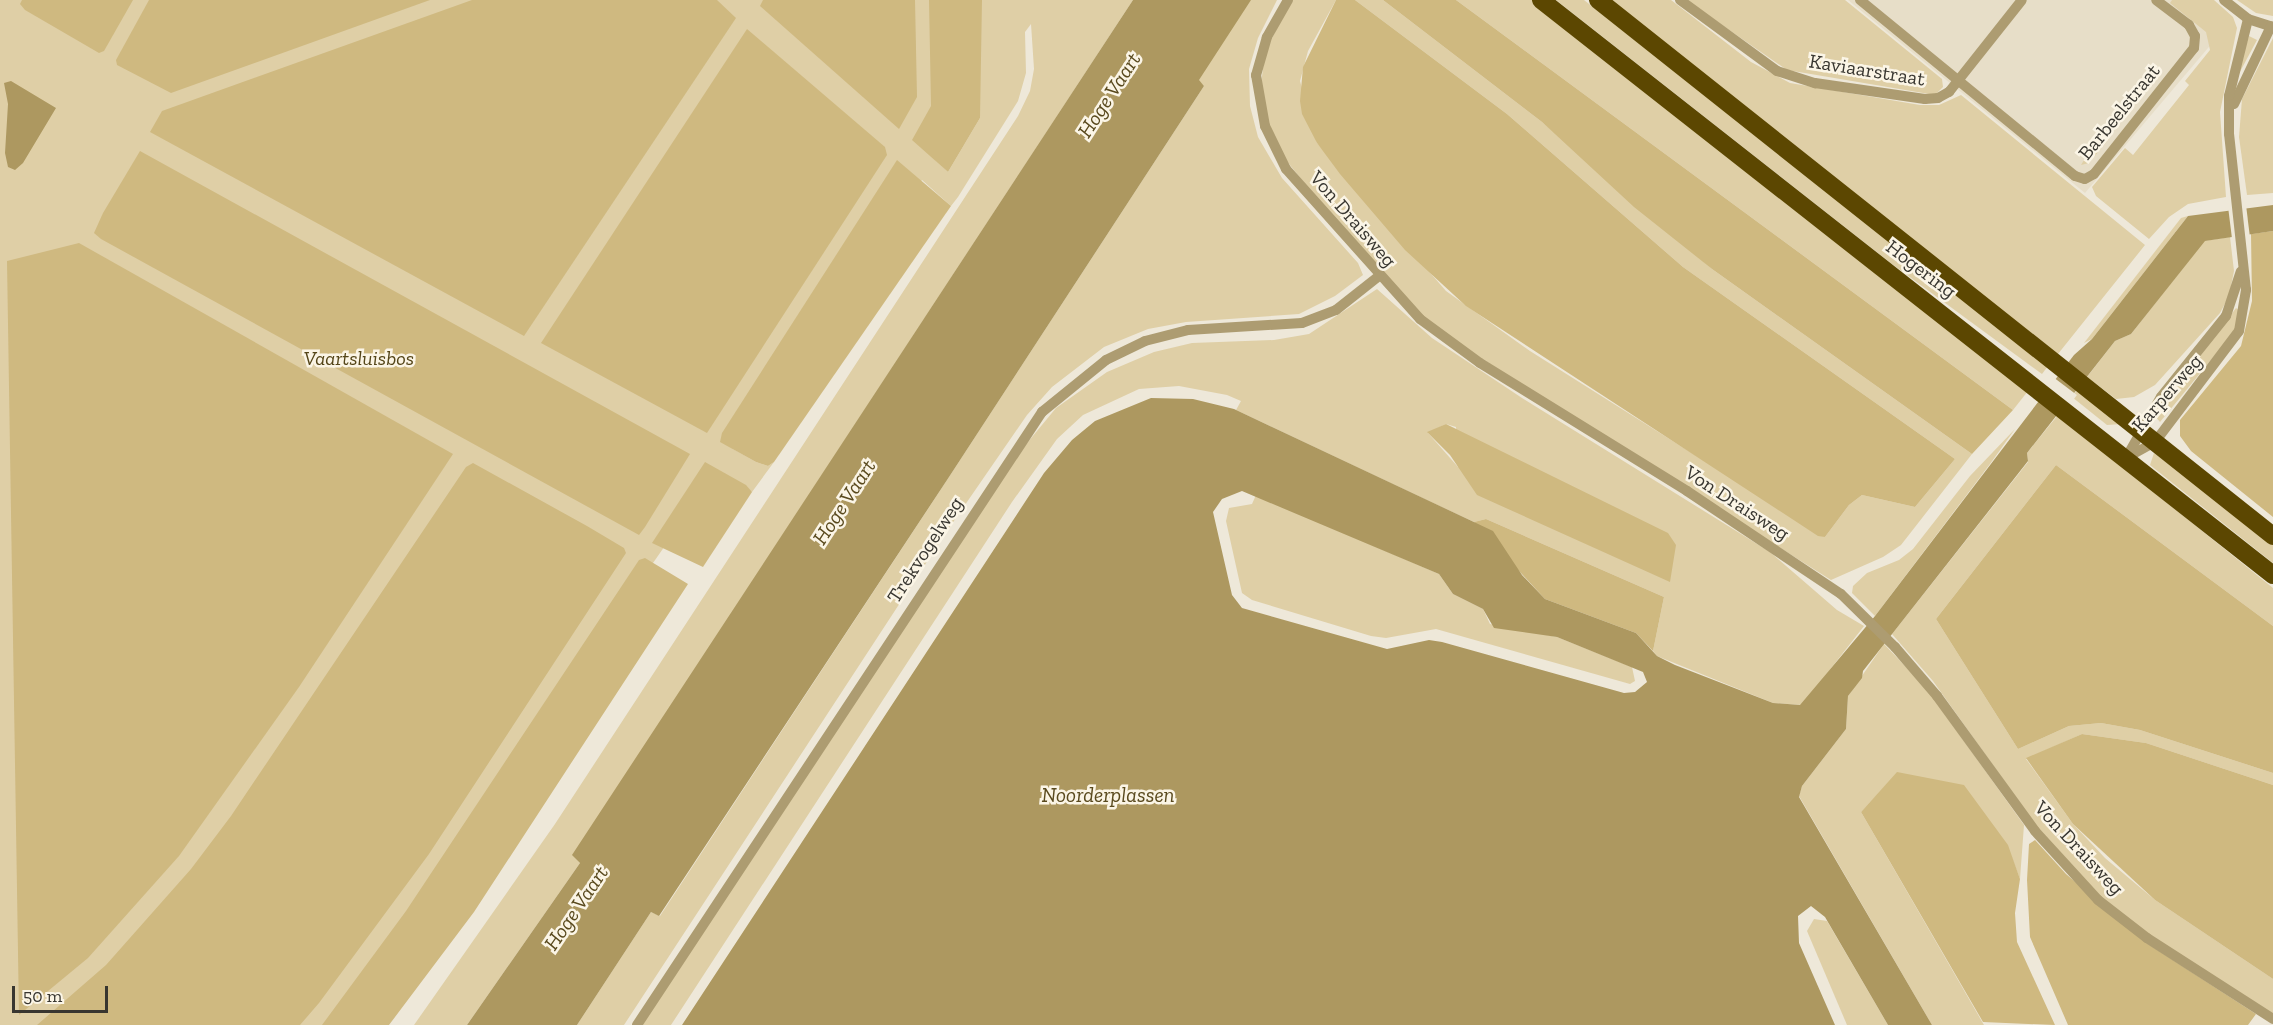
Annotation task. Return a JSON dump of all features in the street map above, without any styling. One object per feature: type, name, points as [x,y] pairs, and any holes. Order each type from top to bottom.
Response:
[{"type":"highway","name":"Hogering","points":[[1541,0],[2273,575]]},
{"type":"highway","name":"Hogering","points":[[1598,0],[2273,536]]},
{"type":"street","name":"Von Draisweg","points":[[1288,0],[1267,37],[1256,75],[1265,126],[1286,169],[1379,276],[1420,319],[1480,363],[1822,580],[1895,646],[1937,696],[2035,831],[2098,900],[2147,938],[2273,1019]]},
{"type":"street","name":"Kaviaarstraat","points":[[1680,0],[1777,71],[1815,83],[1925,99],[1938,98],[1958,82],[2022,0]]},
{"type":"street","points":[[1860,0],[1958,82]]},
{"type":"street","name":"Barbeelstraat","points":[[1958,82],[2074,176],[2085,179],[2094,174],[2193,48],[2195,36],[2189,25],[2156,0]]},
{"type":"street","name":"Karperweg","points":[[2224,0],[2248,18],[2272,26],[2236,93],[2229,134]]},
{"type":"street","name":"Karperweg","points":[[2126,458],[2155,442],[2239,331],[2246,290],[2229,134],[2232,74],[2248,18]]},
{"type":"street","name":"Karperweg","points":[[2126,458],[2140,430],[2226,316],[2244,264]]},
{"type":"street","name":"Trekvogelweg","points":[[637,1025],[1042,412],[1106,360],[1145,341],[1188,330],[1302,322],[1336,310],[1379,276]]},
{"type":"shaded area","points":[[1848,0],[2190,0],[2225,28],[2085,193]]},
{"type":"green space","name":"Vaartsluisbos","points":[[0,0],[1133,0],[573,855],[580,863],[467,1025],[414,1025],[555,824],[1018,116],[1030,91],[1034,69],[1031,24],[1025,32],[1026,73],[1018,101],[958,197],[951,206],[922,180],[733,449],[768,466],[774,462],[752,492],[718,470],[330,1025],[0,1025]],"holes":[[[980,96],[980,118],[948,172],[935,160]]]},
{"type":"green space","points":[[22,0],[133,0],[104,51],[99,53],[25,10],[20,4]]},
{"type":"green space","points":[[149,0],[430,0],[171,93],[117,65],[116,60]]},
{"type":"green space","points":[[472,0],[717,0],[736,18],[524,336],[150,132],[162,111]]},
{"type":"green space","points":[[763,0],[915,0],[917,97],[899,129],[760,6]]},
{"type":"green space","points":[[929,0],[982,0],[980,118],[948,172],[912,140],[931,106]]},
{"type":"green space","points":[[1250,0],[1277,0],[1258,38],[1249,69],[1250,106],[1258,137],[1282,178],[1358,263],[1363,275],[1335,296],[1299,314],[1186,322],[1148,329],[1104,347],[1052,387],[1027,415],[947,531],[624,1025],[577,1025],[651,912],[660,916],[949,477],[1204,86],[1198,80]]},
{"type":"green space","points":[[1290,0],[1336,0],[1308,51],[1300,81],[1317,143],[1446,291],[1530,351],[1825,537],[1849,505],[1862,495],[1915,507],[1955,459],[1683,267],[1507,114],[1355,0],[1383,0],[1542,122],[1712,269],[1972,454],[1901,545],[1883,557],[1831,580],[1454,341],[1423,316],[1347,236],[1273,144],[1261,84],[1265,53]]},
{"type":"green space","points":[[1336,0],[1355,0],[1507,114],[1683,267],[1955,459],[1915,507],[1862,495],[1849,505],[1825,537],[1818,536],[1466,306],[1405,250],[1340,174],[1317,143],[1302,114],[1300,101],[1303,67]]},
{"type":"green space","points":[[1383,0],[1456,0],[2013,410],[1972,454],[1712,269],[1634,207],[1542,122]]},
{"type":"green space","points":[[1456,0],[1534,0],[2028,391],[2013,410]]},
{"type":"green space","points":[[1556,0],[1584,0],[2048,366],[2042,374],[1892,264]]},
{"type":"green space","points":[[1607,0],[1671,0],[1751,62],[1790,83],[1920,105],[1939,105],[1961,95],[2145,245],[2058,354]]},
{"type":"green space","points":[[1686,0],[1845,0],[1942,79],[1943,87],[1935,95],[1787,70]]},
{"type":"green space","points":[[2172,0],[2214,0],[2233,17],[2237,28],[2220,112],[2226,197],[2188,204],[2169,217],[2149,239],[2096,196],[2092,187],[2125,148],[2133,155],[2189,85],[2185,81],[2210,50],[2206,32],[2170,3]]},
{"type":"green space","points":[[2237,0],[2273,0],[2273,16],[2256,13]]},
{"type":"green space","points":[[747,29],[885,147],[887,155],[707,433],[541,343]]},
{"type":"green space","points":[[2249,36],[2257,40],[2235,81]]},
{"type":"green space","points":[[2273,38],[2273,193],[2247,195],[2239,137],[2242,99]]},
{"type":"green space","points":[[2101,132],[2109,139],[2089,163],[2081,165]]},
{"type":"green space","points":[[140,151],[690,454],[639,535],[101,239],[94,233],[103,213]]},
{"type":"green space","points":[[897,160],[951,206],[774,462],[768,466],[756,462],[720,442],[722,433]]},
{"type":"green space","points":[[2188,216],[2092,339],[2084,343],[2181,218]]},
{"type":"green space","points":[[2273,231],[2273,517],[2191,451],[2180,436],[2180,420],[2241,346],[2252,301],[2251,234]]},
{"type":"green space","points":[[2230,237],[2234,271],[2229,296],[2220,313],[2155,385],[2134,397],[2116,399],[2087,377],[2115,341],[2131,334],[2204,241]]},
{"type":"green space","points":[[79,243],[453,454],[299,687],[179,856],[88,958],[19,1015],[7,261]]},
{"type":"green space","points":[[1377,289],[1432,338],[1522,398],[1770,552],[1837,610],[1864,626],[1801,705],[1773,703],[1657,656],[1653,651],[1664,597],[1486,519],[1474,522],[1236,410],[1241,401],[1227,395],[1179,386],[1139,389],[1083,415],[1057,439],[1012,502],[671,1025],[640,1025],[1018,454],[1056,408],[1107,372],[1154,352],[1192,343],[1274,340],[1309,334]],"holes":[[[1446,424],[1456,427],[1458,467],[1428,433]]]},
{"type":"green space","points":[[2236,308],[2240,311],[2234,332],[2160,422],[2155,416]]},
{"type":"green space","points":[[2078,389],[2122,424],[2107,425],[2072,397]]},
{"type":"green space","points":[[2058,415],[2273,588],[2273,626],[2056,465],[1936,619],[2018,749],[2069,726],[2101,723],[2140,730],[2273,773],[2273,785],[2146,743],[2082,734],[2026,759],[2073,824],[2105,858],[2155,900],[2273,979],[2273,1014],[2150,935],[2101,897],[2037,827],[1933,681],[1892,634],[2028,462],[2027,453]]},
{"type":"green space","points":[[1446,424],[1668,533],[1676,545],[1670,582],[1477,495],[1450,455],[1427,432]]},
{"type":"green space","points":[[2015,429],[1875,616],[1852,593],[1853,586],[1867,573],[1899,560],[1913,549],[1970,476]]},
{"type":"green space","points":[[2154,453],[2273,544],[2273,563],[2150,465]]},
{"type":"green space","points":[[705,462],[746,485],[752,492],[703,567],[652,543]]},
{"type":"green space","points":[[473,463],[587,526],[624,548],[626,553],[429,854],[319,1003],[300,1025],[37,1025],[106,965],[191,869],[231,816],[466,467]]},
{"type":"green space","points":[[2056,465],[2273,626],[2273,773],[2140,730],[2101,723],[2069,726],[2018,749],[1936,619]]},
{"type":"green space","points":[[1256,495],[1439,574],[1453,594],[1483,609],[1490,624],[1557,637],[1632,667],[1635,681],[1630,684],[1436,629],[1386,638],[1371,636],[1252,600],[1242,593],[1226,521],[1229,508],[1252,504]]},
{"type":"green space","points":[[1486,519],[1664,597],[1653,651],[1636,633],[1545,599],[1474,522]]},
{"type":"green space","points":[[645,558],[688,584],[474,912],[389,1025],[322,1025],[406,911],[639,560]]},
{"type":"green space","points":[[1884,644],[1926,688],[2024,825],[2020,879],[2007,845],[1897,773],[1861,812],[1984,1025],[1932,1025],[1799,796],[1802,786],[1846,729],[1848,696]]},
{"type":"green space","points":[[2082,734],[2146,743],[2273,785],[2273,979],[2155,900],[2073,824],[2026,758]]},
{"type":"green space","points":[[1897,772],[1964,785],[2008,845],[2020,879],[2015,913],[2017,942],[2055,1025],[1983,1022],[1861,812]]},
{"type":"green space","points":[[2035,840],[2066,874],[2145,942],[2256,1014],[2248,1025],[2068,1025],[2030,937],[2027,880],[2029,844]]},
{"type":"green space","points":[[1814,919],[1827,921],[1888,1025],[1847,1025],[1807,931]]},
{"type":"water","name":"Hoge Vaart","points":[[1133,0],[1251,0],[1199,80],[1204,86],[949,477],[659,916],[651,912],[577,1025],[467,1025],[580,863],[572,855]]},
{"type":"water","points":[[11,81],[56,108],[23,163],[15,170],[8,167],[5,153],[8,104],[4,83]]},
{"type":"water","name":"Noorderplassen","points":[[2273,205],[2273,231],[2205,241],[2131,334],[2115,341],[2027,453],[2028,461],[1863,671],[1862,678],[1848,696],[1846,729],[1802,786],[1799,797],[1932,1025],[1888,1025],[1825,917],[1811,906],[1798,916],[1799,943],[1835,1025],[682,1025],[1044,473],[1072,440],[1095,421],[1151,398],[1193,399],[1234,409],[1493,531],[1522,575],[1545,599],[1636,633],[1657,656],[1675,665],[1773,703],[1800,705],[1875,616],[2074,355],[2092,339],[2188,216]],"holes":[[[1242,491],[1439,574],[1453,594],[1483,609],[1494,628],[1557,637],[1643,672],[1647,682],[1635,692],[1624,693],[1442,642],[1429,640],[1387,649],[1242,608],[1232,595],[1213,512],[1222,499]]]},
{"type":"pier","points":[[2246,205],[2250,238],[2232,240],[2228,207]]},
{"type":"pier","points":[[2053,377],[2077,395],[2061,416],[2037,398]]}]
